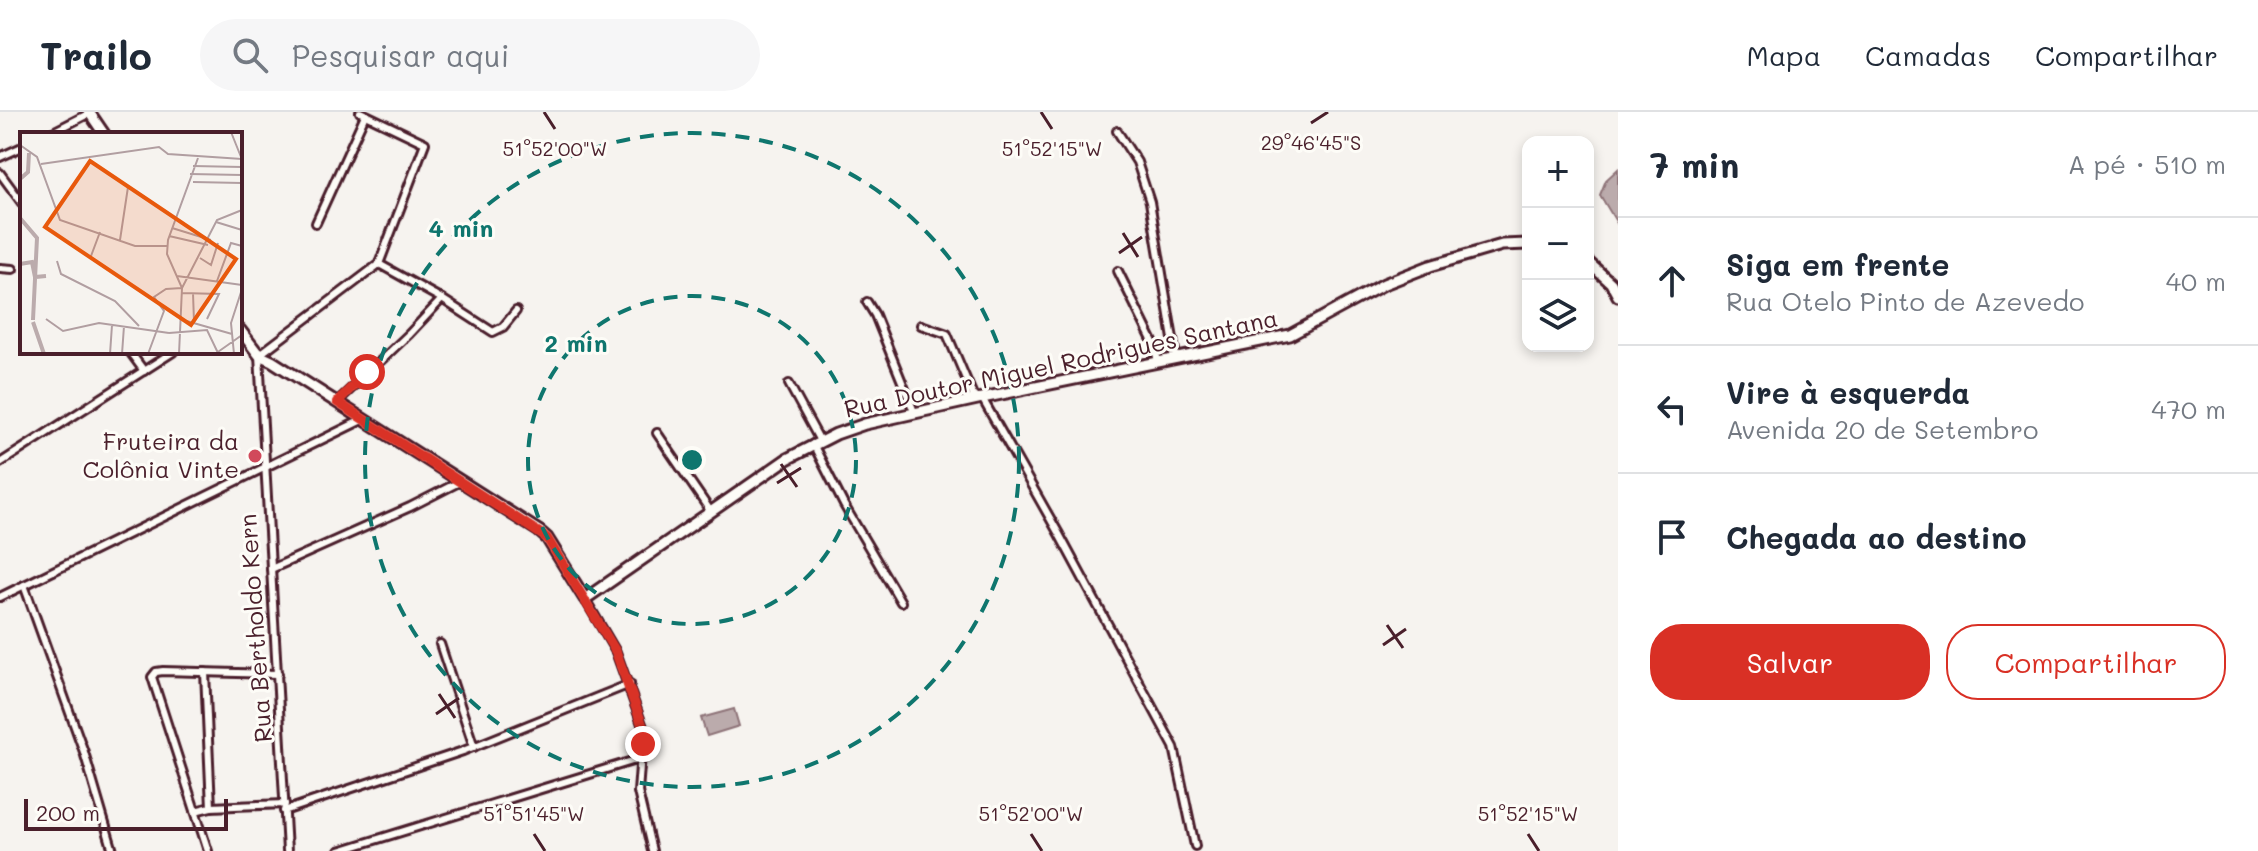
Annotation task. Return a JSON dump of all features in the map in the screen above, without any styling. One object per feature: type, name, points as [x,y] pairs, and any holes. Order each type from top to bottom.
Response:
[{"type":"street","points":[[53,132],[90,113],[103,132]]},
{"type":"street","points":[[259,355],[379,264],[425,147],[422,141],[363,113],[316,223]]},
{"type":"street","points":[[1117,131],[1137,162],[1150,202],[1176,357]]},
{"type":"street","points":[[0,157],[20,148]]},
{"type":"street","points":[[0,173],[20,200]]},
{"type":"street","name":"Rua Doutor Miguel Rodrigues Santana","points":[[585,599],[817,442],[865,424],[1290,335],[1384,284],[1502,245],[1522,244]]},
{"type":"street","points":[[379,264],[493,332],[503,327],[516,311]]},
{"type":"street","points":[[1594,267],[1611,283],[1618,296]]},
{"type":"street","points":[[0,268],[13,269]]},
{"type":"street","points":[[1118,271],[1153,342],[1158,361]]},
{"type":"street","points":[[337,402],[442,299]]},
{"type":"street","points":[[867,302],[915,414]]},
{"type":"street","points":[[921,325],[947,334],[978,399],[1059,534],[1174,747],[1195,846]]},
{"type":"street","points":[[242,333],[259,355],[547,538],[616,652],[630,684],[643,727],[638,792],[652,851]]},
{"type":"street","points":[[131,354],[144,371]]},
{"type":"street","points":[[0,463],[170,354]]},
{"type":"street","name":"Rua Bertholdo Kern","points":[[259,355],[287,851]]},
{"type":"street","points":[[789,384],[844,505],[901,602]]},
{"type":"street","points":[[0,597],[364,419]]},
{"type":"street","points":[[657,433],[711,512]]},
{"type":"street","points":[[271,569],[461,481]]},
{"type":"street","points":[[24,585],[84,752],[113,851]]},
{"type":"street","points":[[440,644],[474,747]]},
{"type":"street","points":[[208,851],[152,677],[156,672],[163,671],[278,674]]},
{"type":"street","points":[[205,672],[211,807]]},
{"type":"street","points":[[195,811],[211,807],[285,807],[349,791],[474,747],[630,684]]},
{"type":"street","points":[[339,851],[642,758]]},
{"type":"shaded area","points":[[1618,169],[1618,225],[1600,195],[1606,180]]},
{"type":"shaded area","points":[[734,709],[739,726],[707,736],[701,718]]},
{"type":"place","name":"Fruteira da Colônia Vinte","points":[[255,456]]},
{"type":"route","points":[[367,372],[337,402],[547,538],[616,652],[643,727],[643,744]]}]
